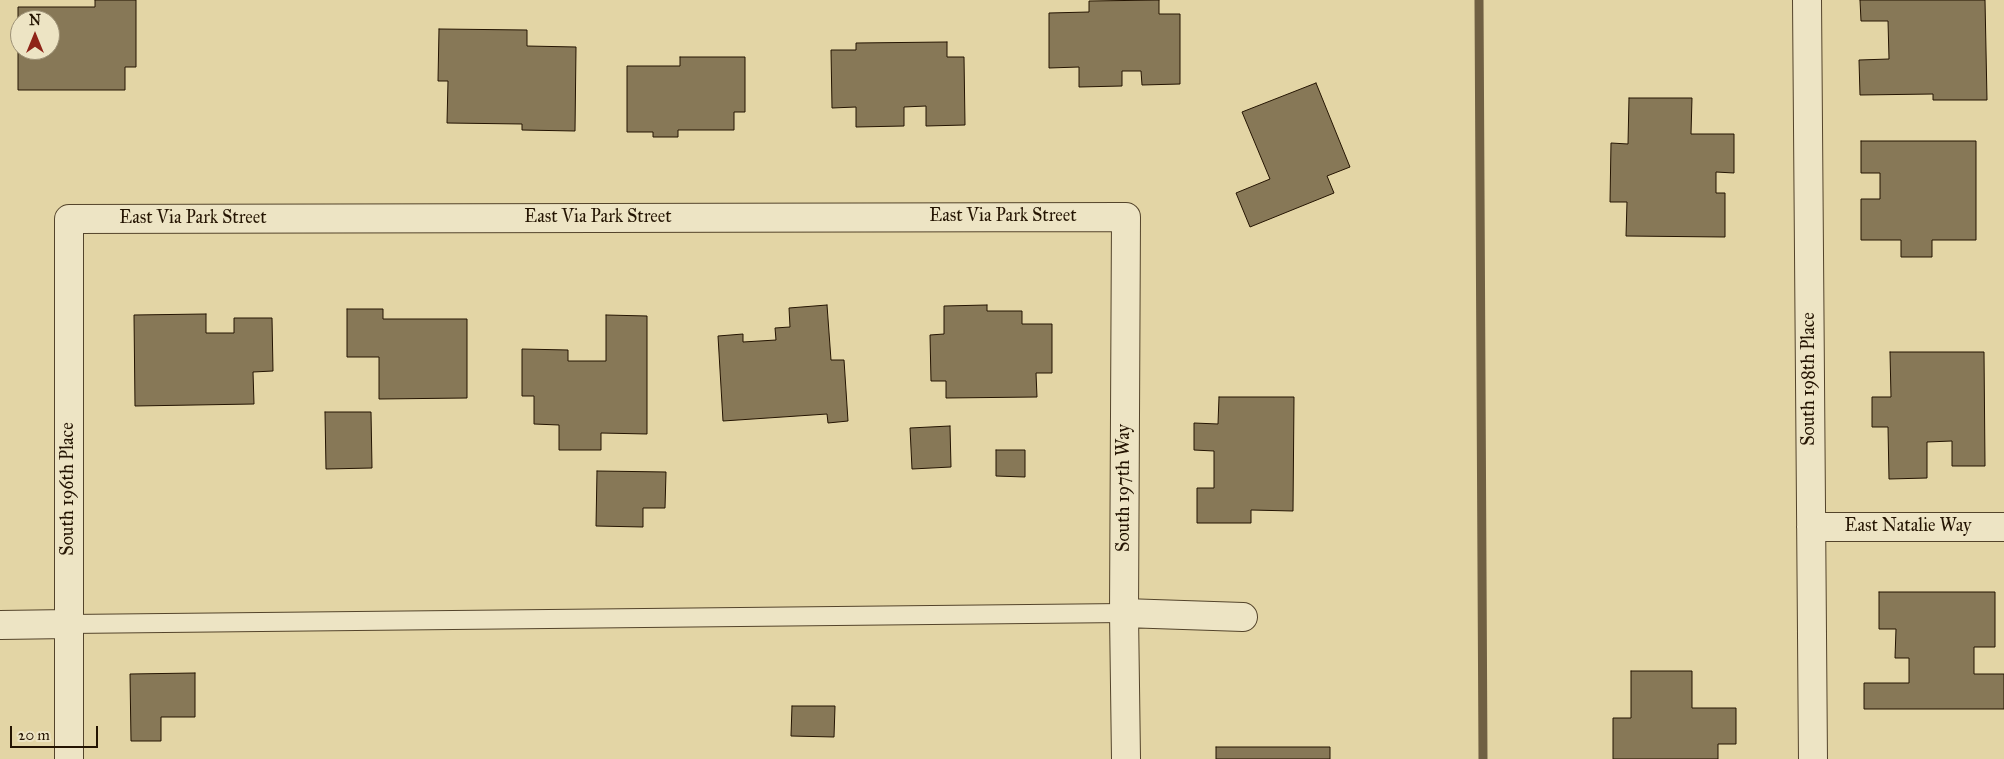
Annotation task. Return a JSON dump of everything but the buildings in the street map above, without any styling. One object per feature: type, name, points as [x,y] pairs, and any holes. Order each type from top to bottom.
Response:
[{"type":"street","name":"South 198th Place","points":[[1808,0],[1812,759]]},
{"type":"street","name":"East Via Park Street","points":[[69,220],[1126,216]]},
{"type":"street","name":"South 197th Way","points":[[1126,216],[1124,613],[1126,759]]},
{"type":"street","name":"South 196th Place","points":[[69,220],[69,759]]},
{"type":"street","name":"East Natalie Way","points":[[1811,528],[2004,528]]},
{"type":"street","points":[[1124,613],[1243,617]]},
{"type":"street","points":[[0,625],[69,624]]},
{"type":"lane","points":[[69,624],[1124,613]]},
{"type":"waterway","points":[[1479,0],[1483,759]]}]
